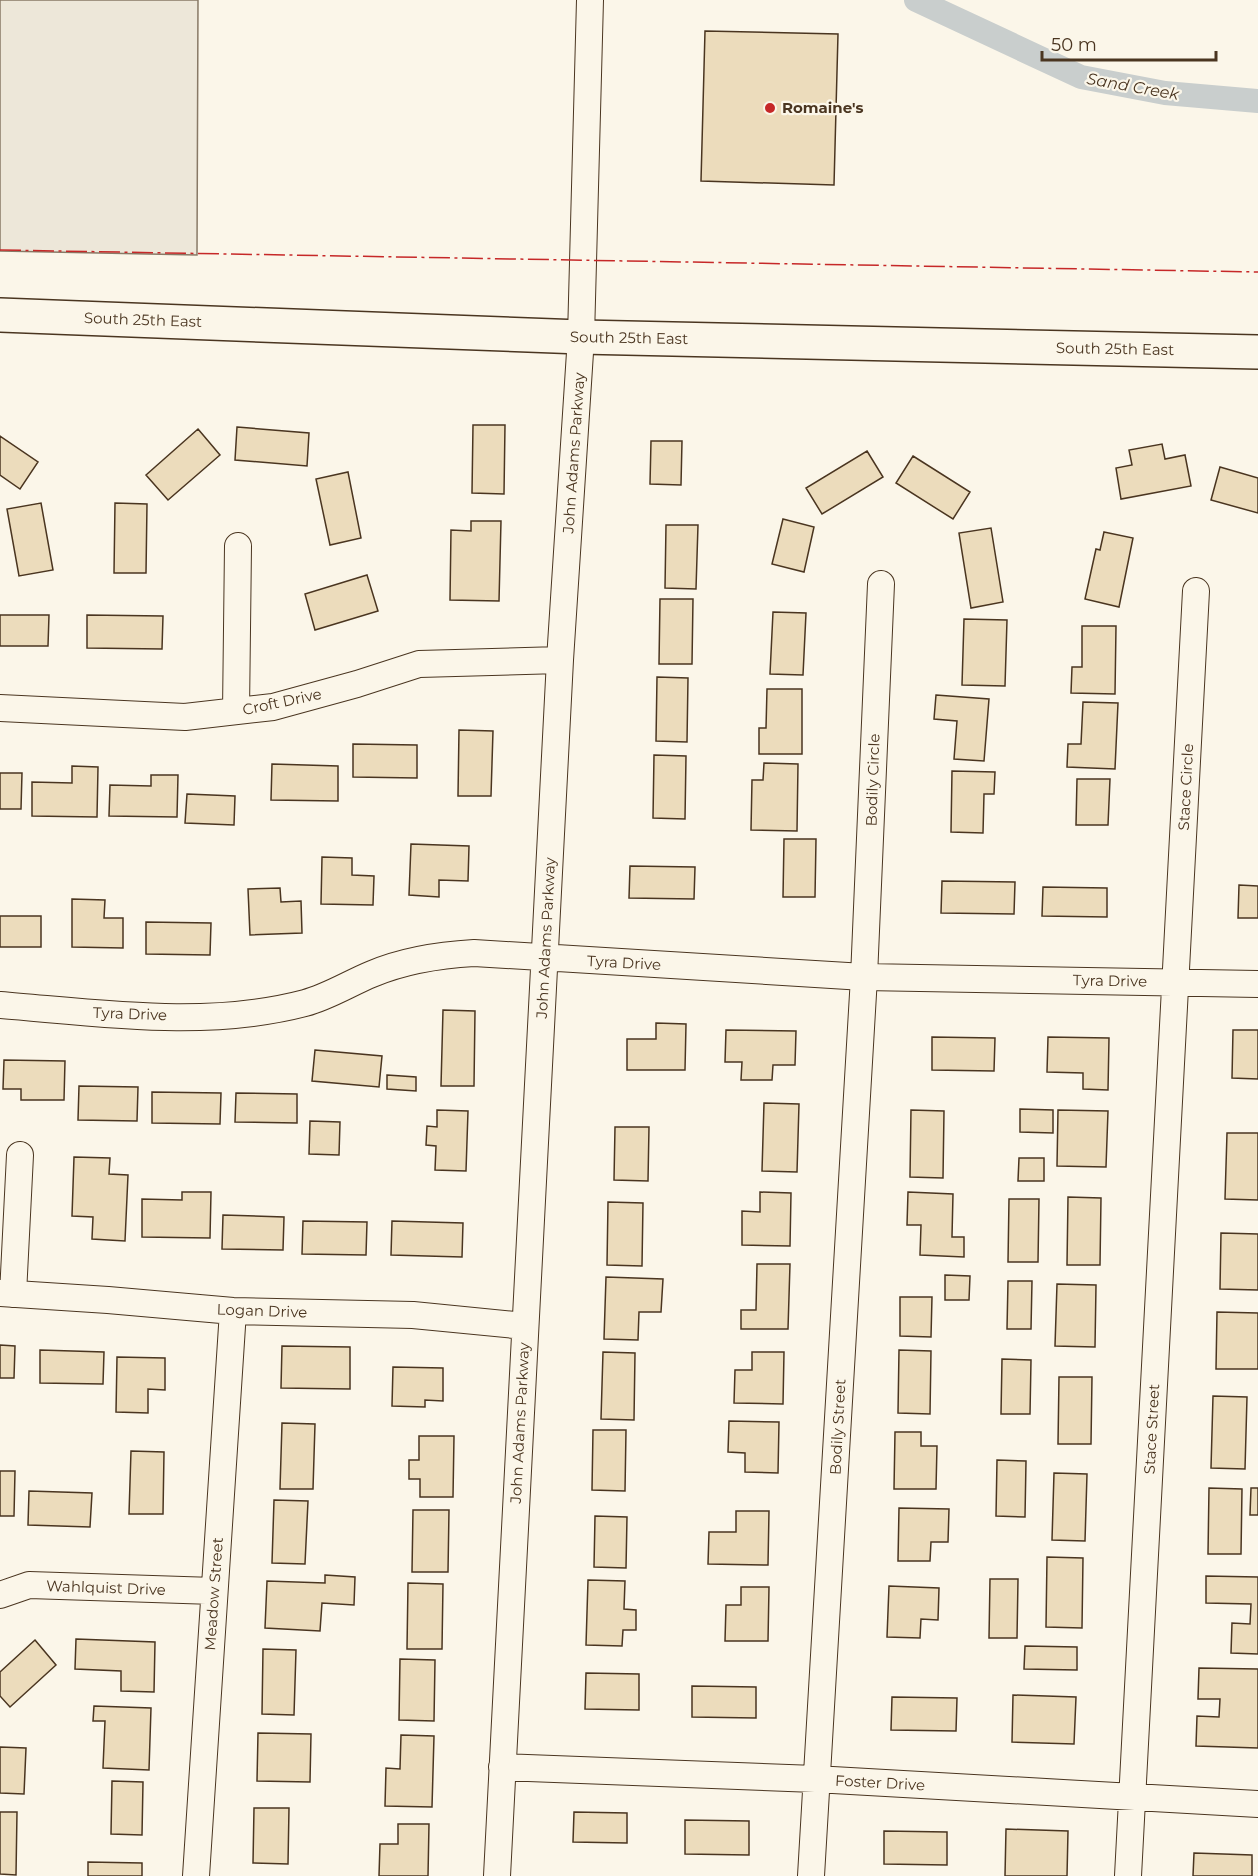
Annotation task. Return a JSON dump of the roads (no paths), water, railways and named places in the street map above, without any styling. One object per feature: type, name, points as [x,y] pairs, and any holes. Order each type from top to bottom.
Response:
[{"type":"main road","name":"South 25th East","points":[[0,315],[581,337],[1258,352]]},
{"type":"street","name":"John Adams Parkway","points":[[497,1876],[560,660],[581,337],[590,0]]},
{"type":"street","points":[[236,711],[238,546]]},
{"type":"street","name":"Bodily Circle","points":[[864,977],[881,584]]},
{"type":"street","name":"Stace Circle","points":[[1177,982],[1196,591]]},
{"type":"street","name":"Croft Drive","points":[[0,708],[185,717],[284,704],[419,664],[560,660]]},
{"type":"street","name":"Tyra Drive","points":[[0,1005],[120,1015],[206,1017],[254,1012],[306,1003],[374,973],[410,961],[442,955],[474,953],[864,977],[1258,984]]},
{"type":"street","name":"Bodily Street","points":[[811,1876],[864,977]]},
{"type":"street","name":"Stace Street","points":[[1128,1876],[1177,982]]},
{"type":"street","points":[[7,1294],[20,1155]]},
{"type":"street","name":"Logan Drive","points":[[7,1294],[232,1311],[413,1315],[525,1326]]},
{"type":"street","name":"Meadow Street","points":[[196,1876],[232,1311]]},
{"type":"street","name":"Wahlquist Drive","points":[[0,1595],[29,1585],[214,1591]]},
{"type":"street","name":"Foster Drive","points":[[502,1767],[815,1779],[1258,1804]]},
{"type":"waterway","name":"Sand Creek","points":[[916,0],[1081,77],[1165,93],[1258,101]]},
{"type":"place","name":"Romaine's","points":[[770,108]]}]
